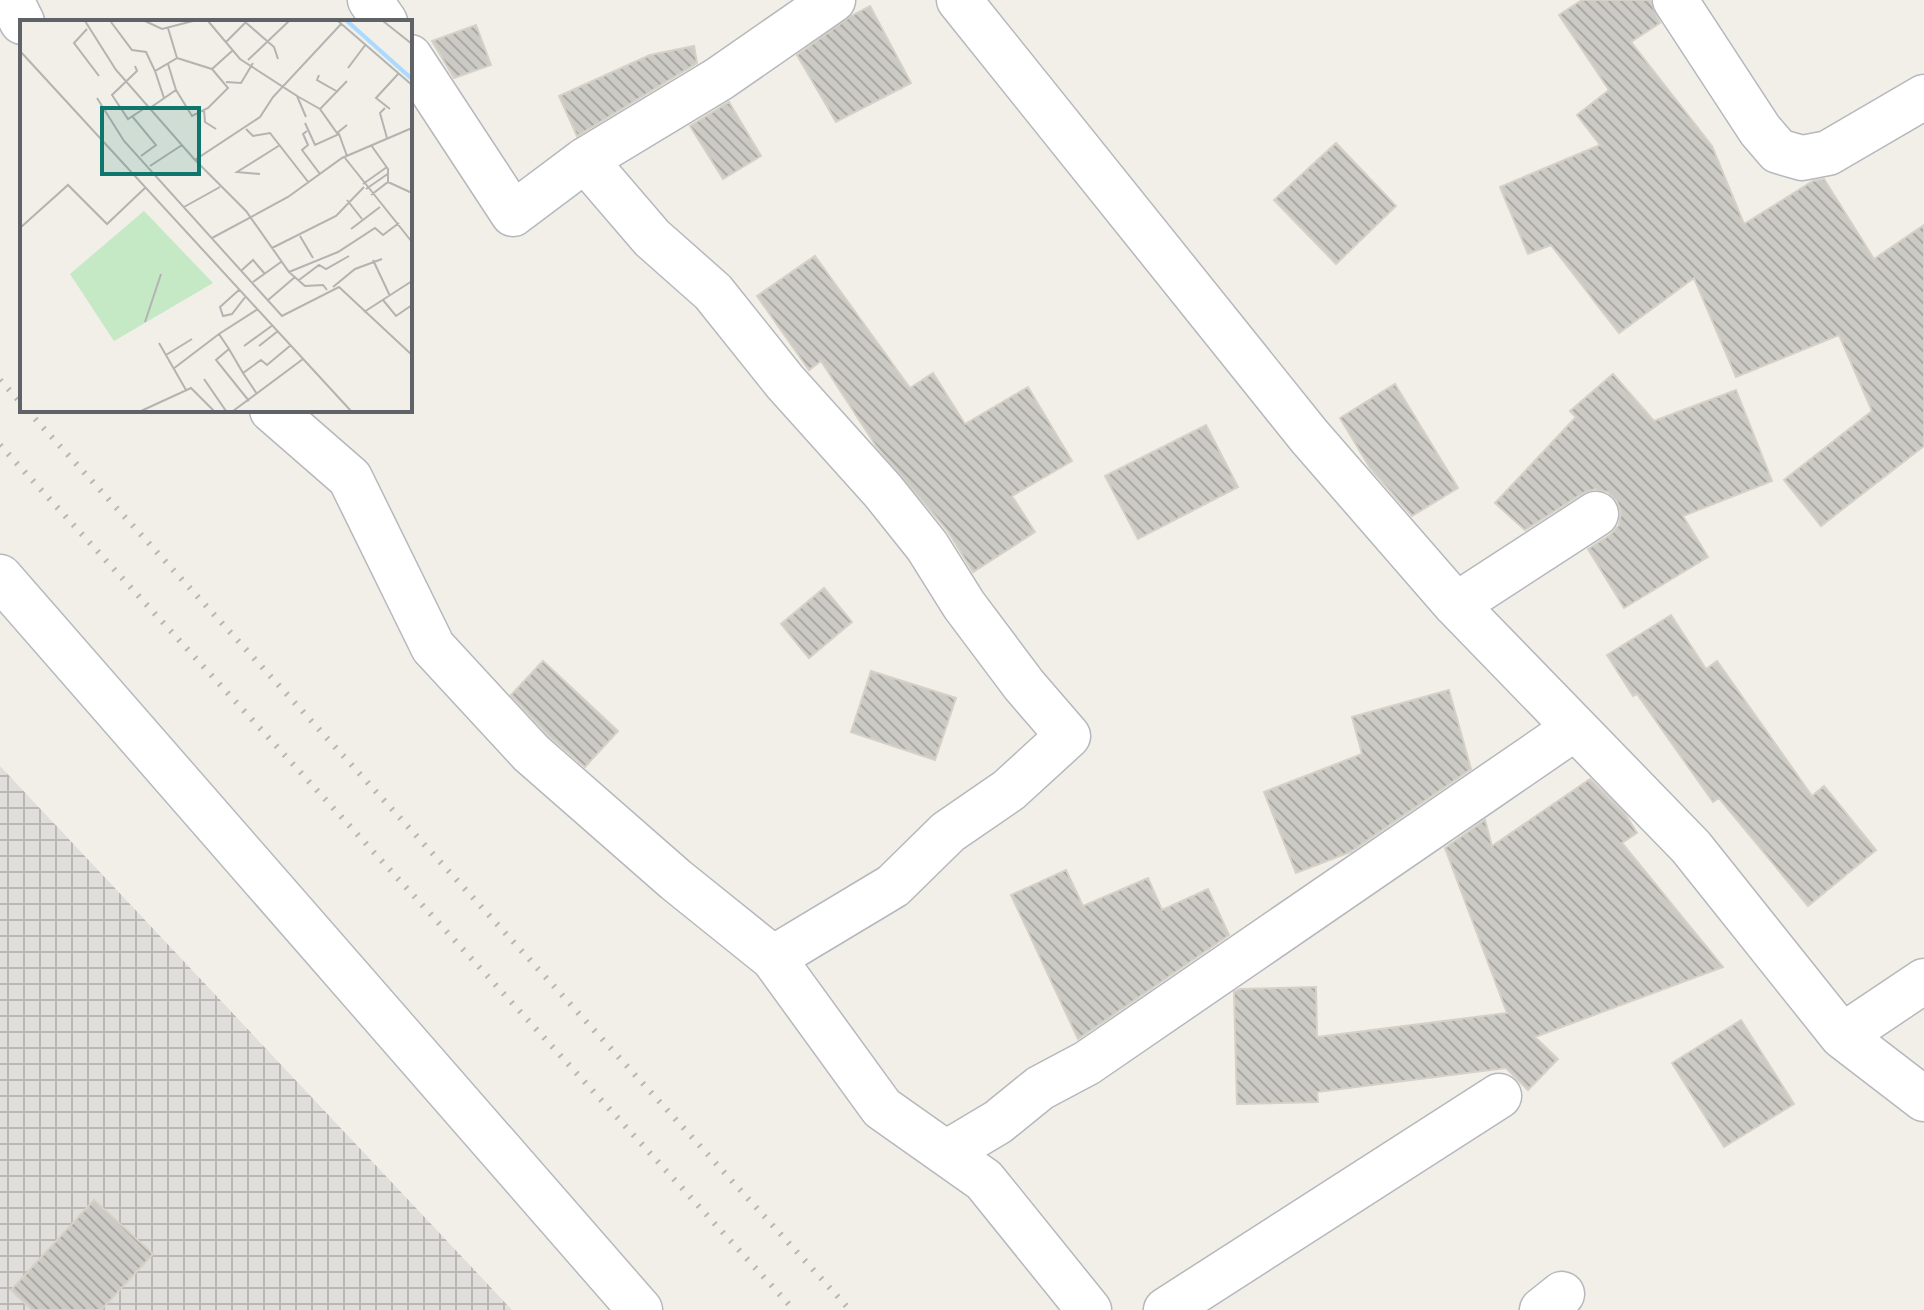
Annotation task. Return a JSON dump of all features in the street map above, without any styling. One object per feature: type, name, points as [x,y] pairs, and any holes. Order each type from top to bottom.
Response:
[{"type":"street","points":[[11,0],[21,20]]},
{"type":"street","points":[[370,0],[384,20]]},
{"type":"street","points":[[412,60],[513,214],[585,160],[719,79],[833,0]]},
{"type":"street","points":[[959,0],[1309,436],[1456,605],[1691,847],[1842,1036],[1924,1099]]},
{"type":"street","points":[[1675,0],[1760,130],[1778,151],[1802,158],[1828,153],[1924,97]]},
{"type":"street","points":[[585,160],[652,238],[713,292],[785,382],[883,491],[927,546],[964,605],[1024,685],[1068,736],[1009,790],[948,832],[893,886],[773,958]]},
{"type":"street","points":[[274,412],[350,478],[433,647],[531,753],[676,880],[773,958],[882,1108],[984,1180],[1089,1310]]},
{"type":"street","points":[[1456,605],[1596,514]]},
{"type":"street","points":[[0,577],[640,1310]]},
{"type":"street","points":[[946,1153],[998,1122],[1040,1088],[1087,1063],[1575,728]]},
{"type":"street","points":[[1842,1036],[1924,981]]},
{"type":"street","points":[[1166,1310],[1499,1096]]},
{"type":"shaded area","points":[[0,766],[512,1310],[0,1310]]},
{"type":"building","points":[[1582,0],[1650,0],[1660,23],[1631,42],[1712,146],[1744,224],[1813,181],[1824,179],[1874,259],[1924,225],[1924,446],[1821,526],[1784,480],[1872,411],[1839,335],[1736,377],[1694,278],[1619,333],[1551,245],[1528,254],[1500,187],[1600,145],[1577,115],[1609,90],[1559,15]]},
{"type":"building","points":[[870,6],[911,83],[836,122],[797,55]]},
{"type":"building","points":[[476,25],[491,65],[454,78],[432,41]]},
{"type":"building","points":[[694,46],[697,63],[577,136],[559,96],[650,55]]},
{"type":"building","points":[[729,102],[761,156],[723,179],[690,126]]},
{"type":"building","points":[[1336,143],[1396,206],[1336,264],[1274,200]]},
{"type":"building","points":[[815,256],[910,388],[933,373],[965,424],[1028,387],[1072,461],[1012,496],[1035,532],[973,572],[947,530],[876,446],[821,361],[809,370],[757,296]]},
{"type":"building","points":[[1613,374],[1654,421],[1736,390],[1772,481],[1683,516],[1708,557],[1624,608],[1588,549],[1619,525],[1621,512],[1617,501],[1608,492],[1595,489],[1583,493],[1525,530],[1495,503],[1576,417],[1570,411]]},
{"type":"building","points":[[1395,384],[1458,488],[1412,516],[1370,468],[1340,418]]},
{"type":"building","points":[[1206,425],[1238,487],[1138,539],[1105,476]]},
{"type":"building","points":[[824,588],[852,622],[809,658],[781,624]]},
{"type":"building","points":[[1671,615],[1706,669],[1717,661],[1812,796],[1824,786],[1876,850],[1808,906],[1719,798],[1713,802],[1637,694],[1633,696],[1607,655]]},
{"type":"building","points":[[543,661],[618,731],[585,767],[548,735],[511,695]]},
{"type":"building","points":[[871,671],[956,698],[935,760],[851,732]]},
{"type":"building","points":[[1449,690],[1471,769],[1350,852],[1296,873],[1264,792],[1362,754],[1352,717]]},
{"type":"building","points":[[1590,779],[1625,814],[1637,833],[1622,843],[1723,967],[1535,1037],[1558,1059],[1528,1090],[1506,1068],[1317,1092],[1318,1102],[1237,1104],[1234,992],[1240,989],[1316,987],[1317,1037],[1507,1013],[1445,848],[1485,820],[1492,846]]},
{"type":"building","points":[[1066,870],[1083,906],[1148,878],[1162,910],[1208,889],[1229,935],[1078,1039],[1011,895]]},
{"type":"building","points":[[1741,1020],[1794,1104],[1724,1147],[1672,1063]]},
{"type":"building","points":[[94,1200],[153,1254],[101,1310],[32,1310],[11,1290]]},
{"type":"railway","points":[[0,380],[20,402]]},
{"type":"railway","points":[[29,412],[850,1310]]},
{"type":"railway","points":[[0,445],[794,1310]]}]
